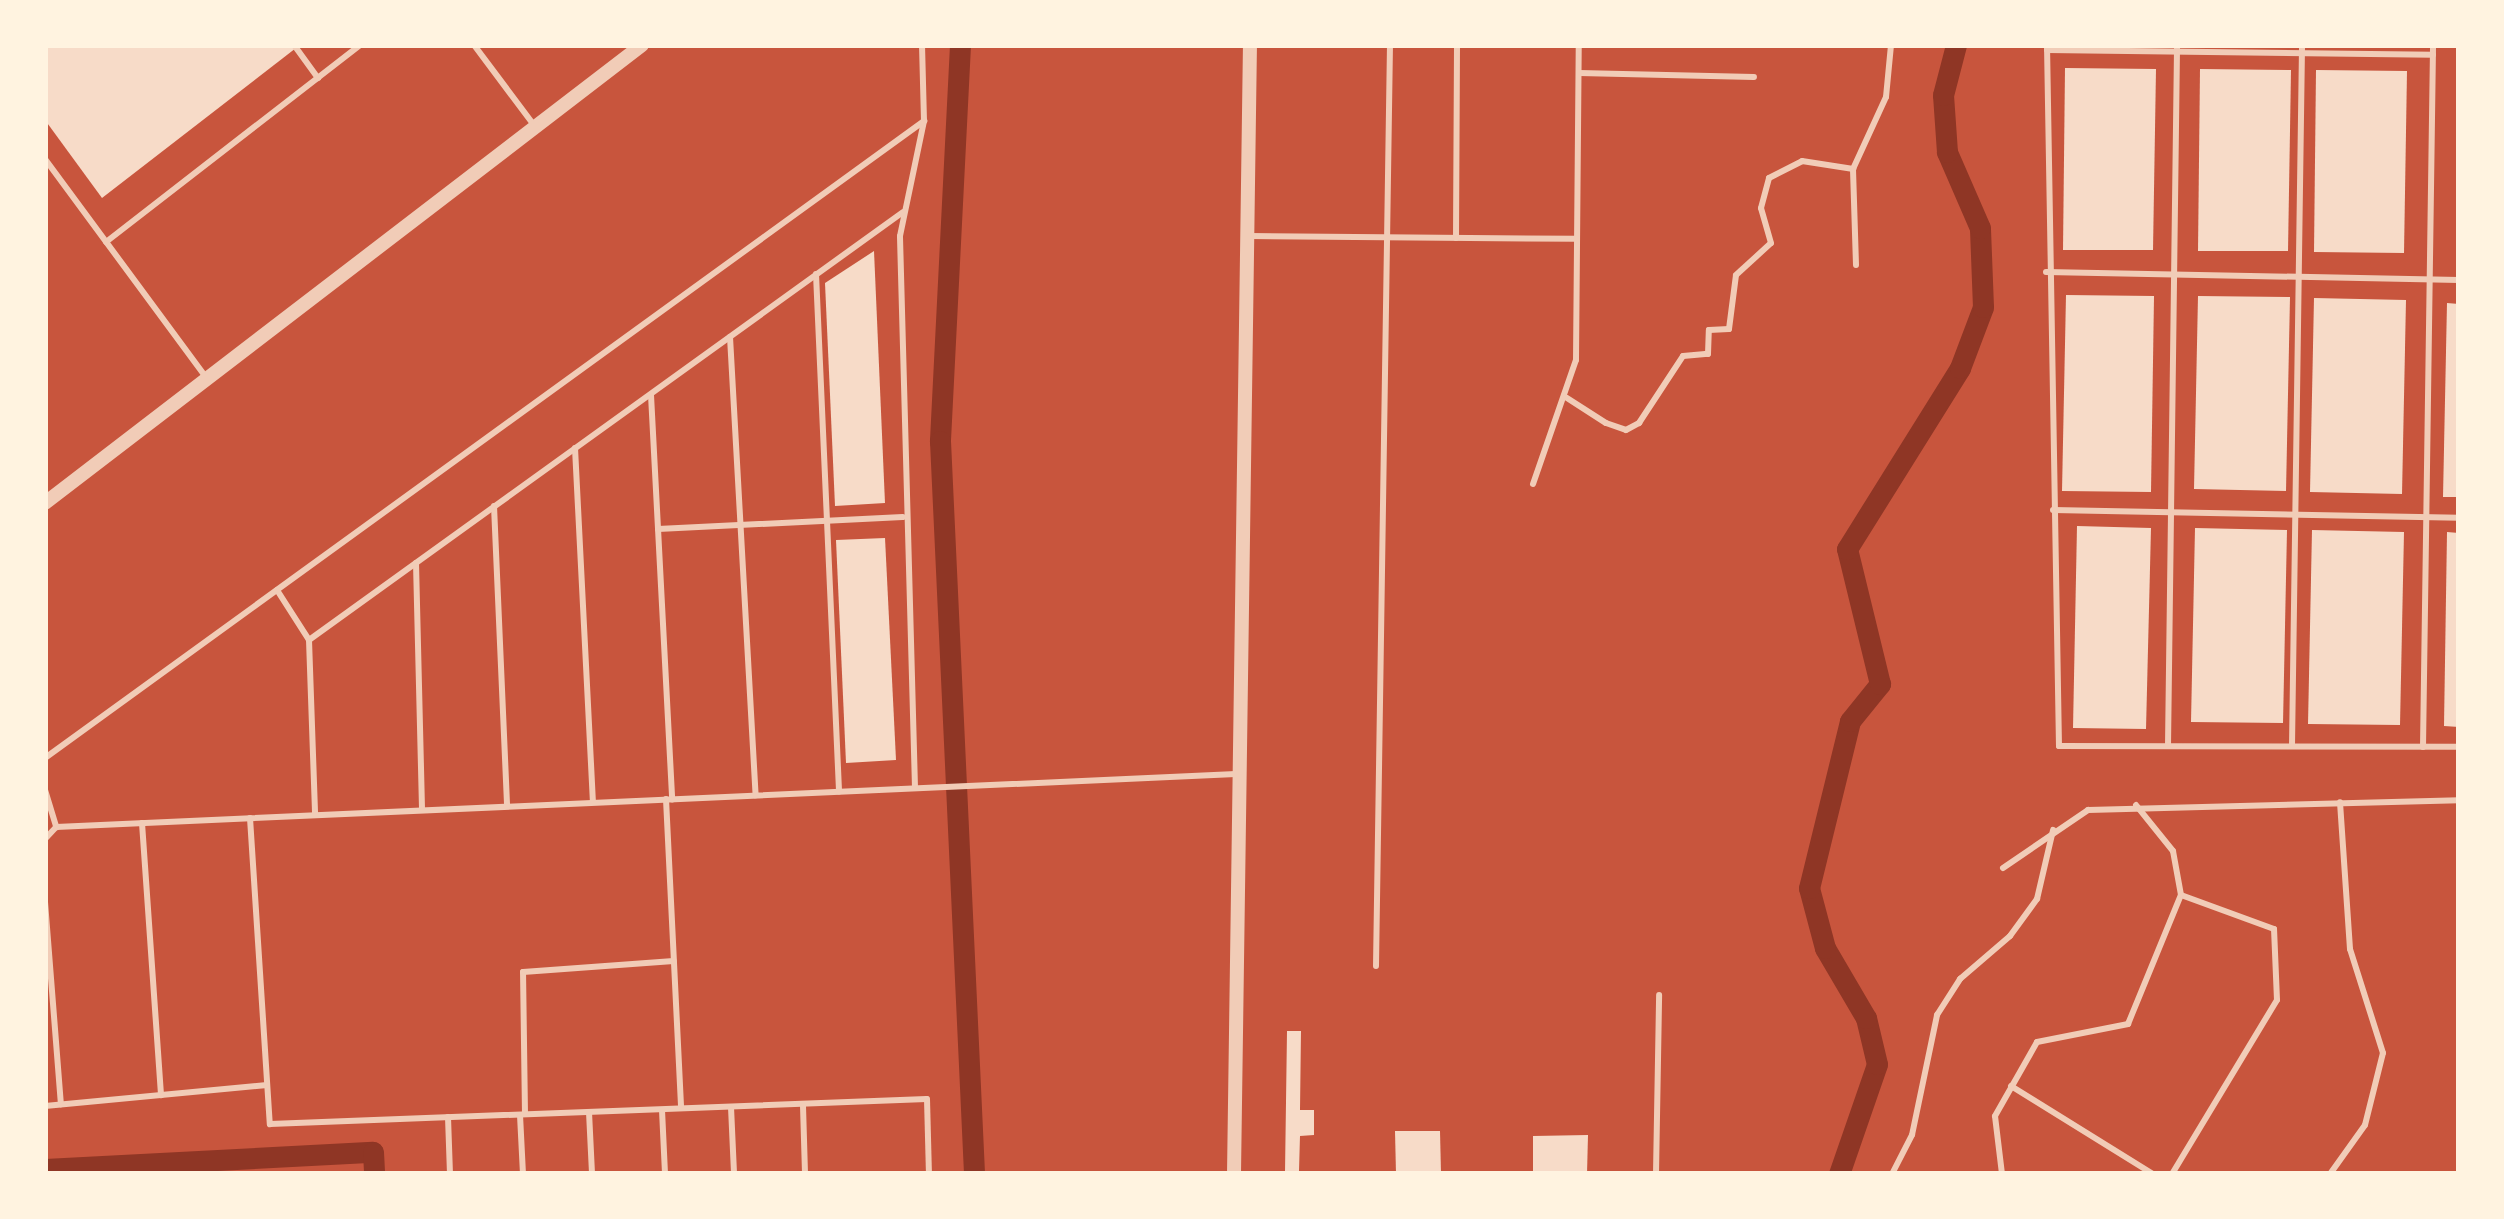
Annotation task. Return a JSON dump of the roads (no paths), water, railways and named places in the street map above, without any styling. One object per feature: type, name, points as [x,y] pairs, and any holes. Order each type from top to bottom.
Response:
[{"type":"street","points":[[45,503],[641,45]]},
{"type":"street","points":[[1234,1174],[1250,45]]},
{"type":"lane","points":[[294,45],[318,78]]},
{"type":"lane","points":[[106,242],[360,45]]},
{"type":"lane","points":[[474,45],[535,127]]},
{"type":"lane","points":[[918,788],[903,517],[906,210],[924,121],[922,45]]},
{"type":"lane","points":[[1376,966],[1390,45]]},
{"type":"lane","points":[[1456,238],[1457,45]]},
{"type":"lane","points":[[1533,484],[1567,398],[1576,360],[1579,45]]},
{"type":"lane","points":[[1856,265],[1853,169],[1886,97],[1891,45]]},
{"type":"lane","points":[[2423,747],[2434,45]]},
{"type":"lane","points":[[2433,55],[2047,47],[2046,272],[2059,746],[2459,747]]},
{"type":"lane","points":[[2168,746],[2177,48]]},
{"type":"lane","points":[[2292,746],[2301,49]]},
{"type":"lane","points":[[1579,73],[1754,77]]},
{"type":"lane","points":[[45,758],[924,121]]},
{"type":"lane","points":[[45,159],[207,379]]},
{"type":"lane","points":[[1567,398],[1626,430],[1639,423],[1683,356],[1708,354],[1709,330],[1729,329],[1736,275],[1771,243],[1761,208],[1769,178],[1802,161],[1853,169]]},
{"type":"lane","points":[[310,640],[906,210]]},
{"type":"lane","points":[[1247,236],[1577,239]]},
{"type":"lane","points":[[2046,272],[2459,280]]},
{"type":"lane","points":[[816,274],[839,791]]},
{"type":"lane","points":[[730,336],[756,795]]},
{"type":"lane","points":[[651,393],[681,1109]]},
{"type":"lane","points":[[575,448],[593,802]]},
{"type":"lane","points":[[494,506],[507,806]]},
{"type":"lane","points":[[2053,510],[2459,518]]},
{"type":"lane","points":[[658,529],[903,517]]},
{"type":"lane","points":[[416,563],[422,810]]},
{"type":"lane","points":[[277,590],[310,640],[314,815]]},
{"type":"lane","points":[[45,839],[56,827],[1239,774]]},
{"type":"lane","points":[[45,790],[56,827]]},
{"type":"lane","points":[[2003,868],[2053,827],[2088,811],[2136,805],[2459,800]]},
{"type":"lane","points":[[2330,1174],[2366,1125],[2383,1053],[2350,949],[2340,802]]},
{"type":"lane","points":[[2002,1174],[1995,1116],[2037,1042],[2128,1024],[2181,895],[2173,851],[2136,805]]},
{"type":"lane","points":[[250,818],[270,1124],[927,1099],[929,1174]]},
{"type":"lane","points":[[142,823],[161,1095]]},
{"type":"lane","points":[[1892,1174],[1912,1135],[1937,1015],[1960,979],[2010,936],[2037,898],[2053,827]]},
{"type":"lane","points":[[2172,1174],[2278,1000],[2274,929],[2181,895]]},
{"type":"lane","points":[[45,902],[61,1104]]},
{"type":"lane","points":[[523,1174],[523,972],[674,962]]},
{"type":"lane","points":[[1656,1174],[1659,995]]},
{"type":"lane","points":[[45,1106],[268,1085]]},
{"type":"lane","points":[[2011,1086],[2152,1174]]},
{"type":"lane","points":[[803,1105],[805,1174]]},
{"type":"lane","points":[[731,1107],[734,1174]]},
{"type":"lane","points":[[662,1109],[665,1174]]},
{"type":"lane","points":[[589,1112],[592,1174]]},
{"type":"lane","points":[[448,1117],[450,1174]]},
{"type":"waterway","points":[[960,45],[940,441],[974,1174]]},
{"type":"waterway","points":[[1839,1174],[1877,1064],[1866,1018],[1825,948],[1809,888],[1850,721],[1880,684],[1847,549],[1960,368],[1983,307],[1980,228],[1947,152],[1943,95],[1956,45]]},
{"type":"waterway","points":[[45,1169],[373,1152],[374,1174]]}]
